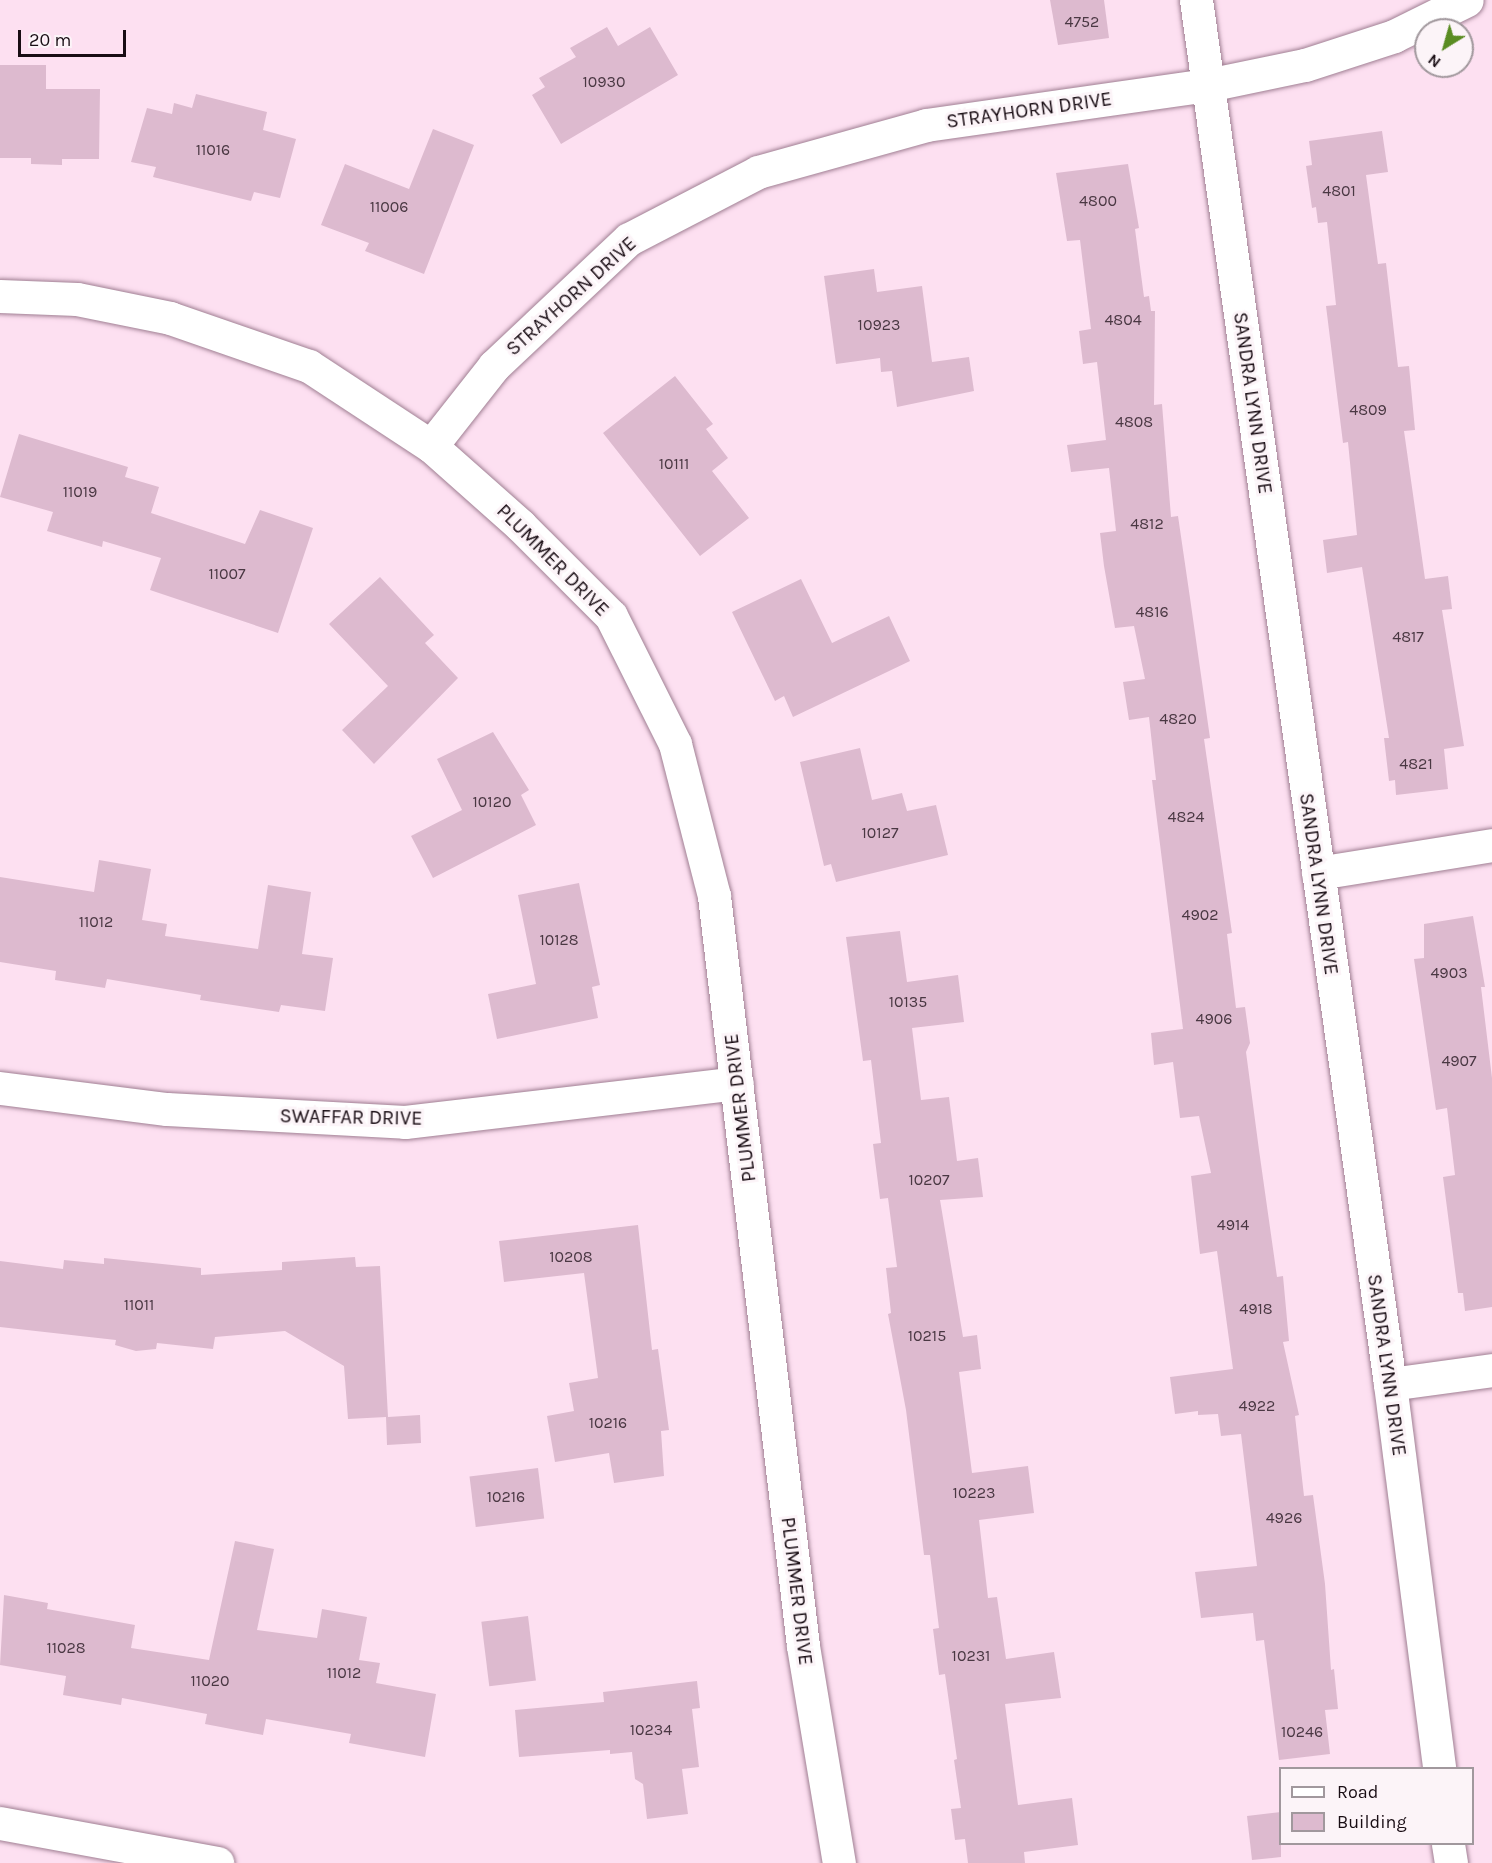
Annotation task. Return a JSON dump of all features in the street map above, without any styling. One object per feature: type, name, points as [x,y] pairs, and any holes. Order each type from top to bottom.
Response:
[{"type":"street","name":"SANDRA LYNN DRIVE","points":[[1196,0],[1390,1384],[1439,1767]]},
{"type":"street","name":"STRAYHORN DRIVE","points":[[431,446],[494,366],[629,239],[758,172],[926,125],[1208,85],[1305,65],[1394,36],[1467,0]]},
{"type":"street","points":[[0,296],[77,299],[170,318],[309,366],[431,446]]},
{"type":"street","name":"PLUMMER DRIVE","points":[[431,446],[521,526],[611,616],[675,744],[714,896],[803,1646],[839,1863]]},
{"type":"street","points":[[1318,873],[1492,845]]},
{"type":"street","name":"SWAFFAR DRIVE","points":[[0,1089],[167,1109],[405,1122],[737,1083]]},
{"type":"street","points":[[1390,1384],[1492,1370]]},
{"type":"street","points":[[0,1823],[217,1863]]},
{"type":"street","points":[[1448,1845],[1451,1863]]},
{"type":"building","points":[[1050,0],[1104,0],[1109,38],[1058,45]]},
{"type":"building","points":[[607,27],[618,46],[650,27],[678,75],[561,144],[532,95],[545,87],[539,78],[576,57],[570,48]]},
{"type":"building","points":[[0,65],[46,65],[46,89],[100,89],[99,159],[62,159],[62,165],[31,164],[31,158],[0,158]]},
{"type":"building","points":[[196,94],[267,112],[263,130],[296,139],[280,198],[254,192],[251,201],[153,177],[156,167],[131,162],[147,108],[172,114],[174,103],[192,108]]},
{"type":"building","points":[[433,129],[474,145],[424,274],[365,251],[369,243],[321,225],[345,164],[409,189]]},
{"type":"building","points":[[1382,131],[1388,172],[1366,175],[1378,264],[1386,263],[1398,367],[1409,366],[1415,430],[1404,431],[1425,579],[1448,576],[1452,609],[1442,610],[1464,746],[1444,749],[1448,789],[1396,795],[1395,780],[1389,781],[1384,738],[1389,738],[1362,567],[1327,573],[1323,540],[1357,535],[1348,442],[1343,443],[1326,306],[1336,305],[1327,222],[1318,223],[1316,207],[1312,208],[1306,166],[1312,165],[1309,141]]},
{"type":"building","points":[[1128,164],[1139,228],[1135,229],[1144,297],[1149,296],[1151,311],[1155,311],[1154,405],[1162,404],[1171,517],[1178,516],[1210,738],[1204,739],[1232,933],[1227,934],[1236,1008],[1245,1007],[1250,1043],[1246,1052],[1259,1150],[1277,1277],[1283,1276],[1289,1341],[1283,1342],[1299,1415],[1295,1416],[1304,1496],[1313,1495],[1325,1584],[1331,1670],[1334,1669],[1338,1709],[1325,1710],[1330,1754],[1279,1760],[1264,1640],[1256,1641],[1253,1613],[1201,1618],[1195,1572],[1257,1566],[1241,1434],[1221,1436],[1218,1414],[1198,1415],[1198,1411],[1175,1414],[1170,1377],[1233,1369],[1217,1251],[1200,1254],[1191,1176],[1211,1173],[1199,1116],[1180,1118],[1173,1062],[1154,1065],[1151,1033],[1183,1029],[1152,780],[1156,780],[1149,717],[1129,720],[1123,682],[1145,679],[1134,626],[1115,628],[1104,566],[1100,533],[1116,531],[1109,468],[1071,472],[1067,445],[1106,440],[1097,362],[1083,364],[1079,331],[1091,329],[1080,240],[1067,241],[1056,173]]},
{"type":"building","points":[[874,269],[877,292],[922,286],[932,362],[969,357],[974,391],[897,407],[892,371],[881,372],[880,358],[836,364],[824,276]]},
{"type":"building","points":[[675,376],[713,424],[706,429],[728,458],[712,471],[749,518],[700,556],[603,433]]},
{"type":"building","points":[[19,434],[128,467],[125,477],[159,487],[151,513],[245,544],[260,510],[313,528],[278,633],[150,590],[161,558],[103,541],[102,547],[47,531],[53,512],[0,497]]},
{"type":"building","points":[[380,577],[434,635],[425,643],[458,678],[374,764],[342,730],[388,686],[329,624]]},
{"type":"building","points":[[801,579],[832,643],[889,616],[910,661],[793,717],[784,696],[775,701],[732,612]]},
{"type":"building","points":[[493,732],[529,790],[521,795],[536,825],[433,878],[411,836],[462,810],[437,759]]},
{"type":"building","points":[[860,748],[872,800],[902,793],[907,811],[936,805],[948,855],[836,882],[831,864],[824,866],[800,762]]},
{"type":"building","points":[[99,860],[151,869],[142,920],[167,924],[165,936],[258,949],[268,885],[311,892],[302,954],[333,958],[325,1011],[281,1005],[279,1012],[200,1000],[201,995],[107,979],[105,988],[55,980],[56,971],[0,962],[0,877],[94,892]]},
{"type":"building","points":[[579,883],[600,985],[592,987],[598,1018],[497,1039],[488,994],[536,984],[518,895]]},
{"type":"building","points":[[1473,916],[1485,987],[1481,987],[1492,1078],[1492,1307],[1465,1311],[1463,1293],[1458,1293],[1443,1177],[1455,1175],[1447,1108],[1436,1110],[1414,959],[1424,958],[1424,924]]},
{"type":"building","points":[[900,931],[907,982],[958,975],[964,1022],[912,1028],[921,1100],[949,1097],[957,1161],[978,1158],[983,1197],[940,1200],[963,1337],[977,1335],[981,1369],[959,1372],[972,1473],[1028,1466],[1034,1513],[979,1520],[988,1598],[997,1597],[1006,1659],[1054,1652],[1061,1698],[1005,1704],[1018,1805],[1072,1798],[1078,1845],[1024,1852],[1025,1863],[968,1863],[965,1839],[955,1840],[951,1809],[961,1808],[954,1760],[957,1759],[945,1674],[939,1675],[933,1629],[939,1628],[930,1555],[924,1555],[906,1410],[888,1314],[891,1313],[886,1268],[897,1267],[888,1198],[880,1199],[873,1144],[881,1143],[871,1060],[863,1061],[846,937]]},
{"type":"building","points":[[638,1225],[652,1350],[658,1349],[669,1430],[661,1431],[664,1476],[614,1483],[609,1453],[555,1462],[547,1416],[574,1411],[569,1383],[598,1378],[584,1273],[504,1282],[499,1241]]},
{"type":"building","points":[[355,1257],[356,1267],[380,1266],[388,1417],[420,1415],[421,1443],[387,1445],[386,1417],[348,1419],[344,1366],[285,1331],[215,1337],[213,1349],[157,1343],[156,1349],[136,1351],[115,1345],[116,1340],[0,1327],[0,1261],[63,1269],[64,1260],[104,1264],[104,1258],[201,1268],[201,1275],[282,1270],[282,1262]]},
{"type":"building","points":[[538,1468],[544,1519],[476,1527],[470,1476]]},
{"type":"building","points":[[235,1541],[274,1549],[257,1630],[317,1638],[322,1609],[367,1617],[359,1660],[380,1663],[376,1683],[436,1694],[425,1757],[349,1743],[351,1734],[266,1719],[263,1735],[205,1724],[207,1714],[122,1698],[121,1705],[63,1695],[66,1676],[0,1665],[4,1595],[48,1603],[47,1609],[135,1625],[131,1648],[209,1660]]},
{"type":"building","points":[[528,1616],[536,1681],[489,1686],[481,1622]]},
{"type":"building","points":[[697,1681],[700,1708],[692,1709],[699,1767],[682,1769],[688,1814],[647,1819],[643,1784],[635,1779],[632,1752],[610,1754],[610,1750],[519,1757],[515,1710],[604,1702],[603,1692]]},
{"type":"building","points":[[1279,1812],[1281,1857],[1252,1860],[1247,1816]]}]
